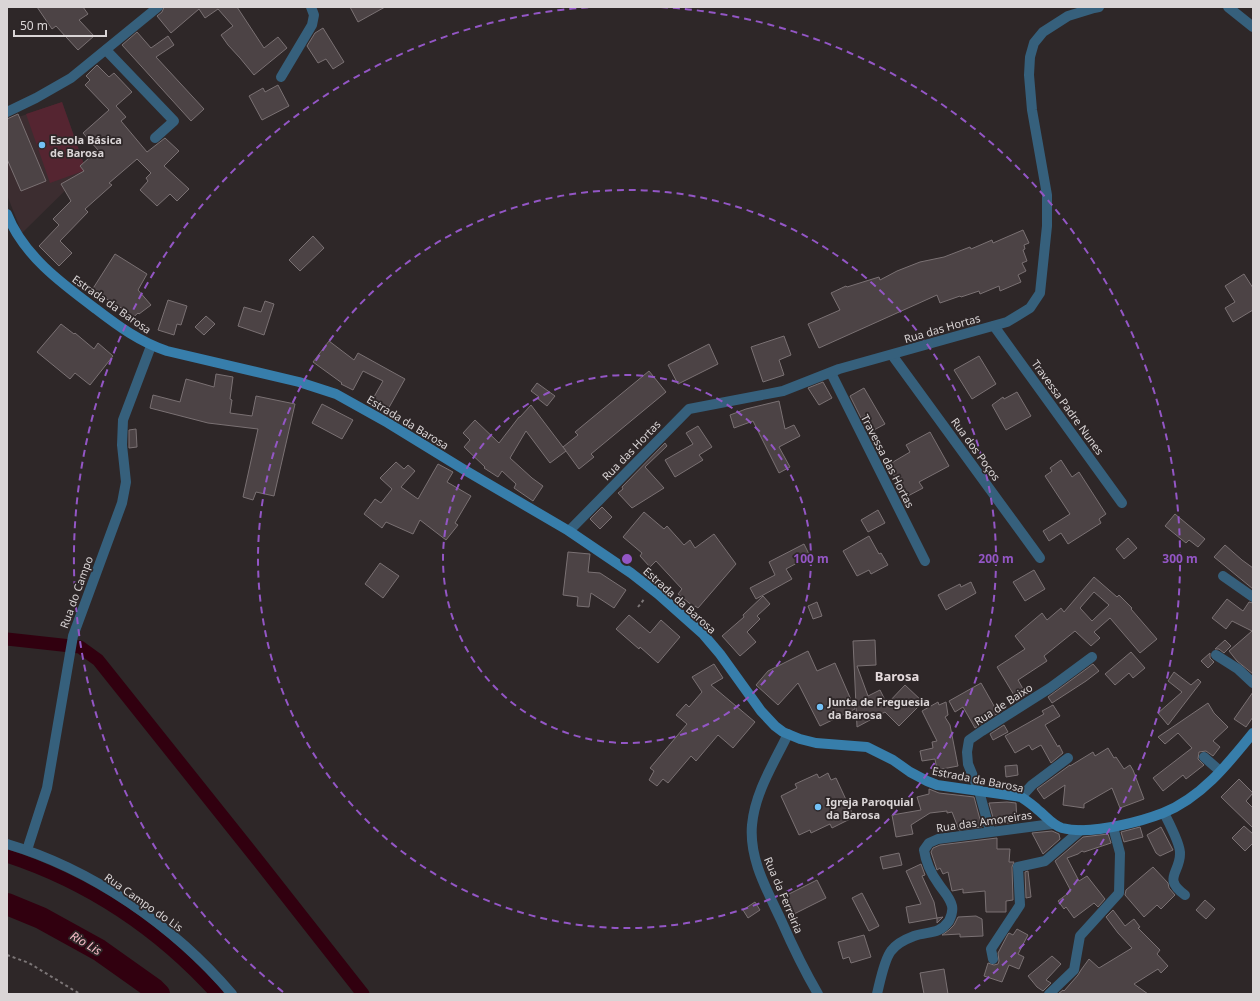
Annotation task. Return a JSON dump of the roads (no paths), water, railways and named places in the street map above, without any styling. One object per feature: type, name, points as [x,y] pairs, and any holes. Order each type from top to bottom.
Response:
[{"type":"street","points":[[281,77],[312,25],[314,15],[311,7]]},
{"type":"street","name":"Rua das Hortas","points":[[569,531],[689,409],[783,391],[830,373],[1007,322],[1030,308],[1040,293],[1047,226],[1047,195],[1032,103],[1029,75],[1030,57],[1034,43],[1043,32],[1068,16],[1099,7]]},
{"type":"street","points":[[1228,7],[1253,27]]},
{"type":"street","points":[[7,112],[36,98],[71,78],[155,8]]},
{"type":"street","points":[[106,50],[174,121],[155,138]]},
{"type":"street","name":"Estrada da Barosa","points":[[7,214],[13,229],[32,254],[57,279],[113,322],[151,346],[299,382],[336,394],[388,423],[462,469],[569,531],[631,572],[703,634],[720,654],[761,711],[775,726],[788,734],[816,743],[868,747],[893,760],[910,772],[938,785],[1021,797],[1030,802],[1052,824]]},
{"type":"street","name":"Travessa Padre Nunes","points":[[994,326],[1122,503]]},
{"type":"street","name":"Rua do Campo","points":[[28,850],[47,788],[73,636],[122,503],[126,482],[122,445],[123,420],[151,346]]},
{"type":"street","name":"Rua dos Poços","points":[[892,355],[1040,558]]},
{"type":"street","name":"Travessa das Hortas","points":[[830,373],[925,561]]},
{"type":"street","points":[[1223,576],[1253,597]]},
{"type":"street","points":[[1216,656],[1238,669],[1253,683]]},
{"type":"street","name":"Rua de Baixo","points":[[979,791],[968,764],[967,752],[969,740],[1050,688],[1092,658]]},
{"type":"street","points":[[1052,824],[1062,828],[1081,830],[1113,827],[1138,821],[1164,812],[1187,800],[1210,781],[1230,761],[1253,733]]},
{"type":"street","name":"Rua da Ferreiria","points":[[788,734],[756,804],[752,825],[752,843],[755,862],[762,879],[801,964],[818,994]]},
{"type":"street","points":[[1204,757],[1220,771]]},
{"type":"street","points":[[1021,797],[1032,785],[1068,758]]},
{"type":"street","points":[[979,791],[990,831]]},
{"type":"street","points":[[1164,812],[1181,853],[1178,865],[1173,875],[1174,882],[1178,890],[1185,895]]},
{"type":"street","name":"Rua das Amoreiras","points":[[877,994],[883,968],[891,951],[903,940],[944,928],[951,918],[952,907],[948,896],[937,882],[927,864],[924,850],[929,843],[938,839],[1052,824]]},
{"type":"street","points":[[1049,994],[1074,970],[1080,936],[1119,893],[1120,853],[1113,827]]},
{"type":"street","points":[[993,959],[991,949],[1020,905],[1018,867],[1045,862],[1081,830]]},
{"type":"street","name":"Rua Campo do Lis","points":[[7,844],[28,850],[103,886],[148,916],[175,937],[198,958],[232,994]]},
{"type":"waterway","points":[[7,639],[80,647],[98,660],[363,994]]},
{"type":"waterway","points":[[7,856],[66,880],[121,911],[147,929],[171,949],[217,994]]},
{"type":"waterway","name":"Rio Lis","points":[[7,904],[41,918],[99,950],[159,994]]},
{"type":"place","name":"Escola Básica de Barosa","points":[[42,145]]},
{"type":"place","name":"Junta de Freguesia da Barosa","points":[[820,707]]},
{"type":"place","name":"Igreja Paroquial da Barosa","points":[[818,807]]},
{"type":"district","name":"Barosa","points":[[897,676]]}]
